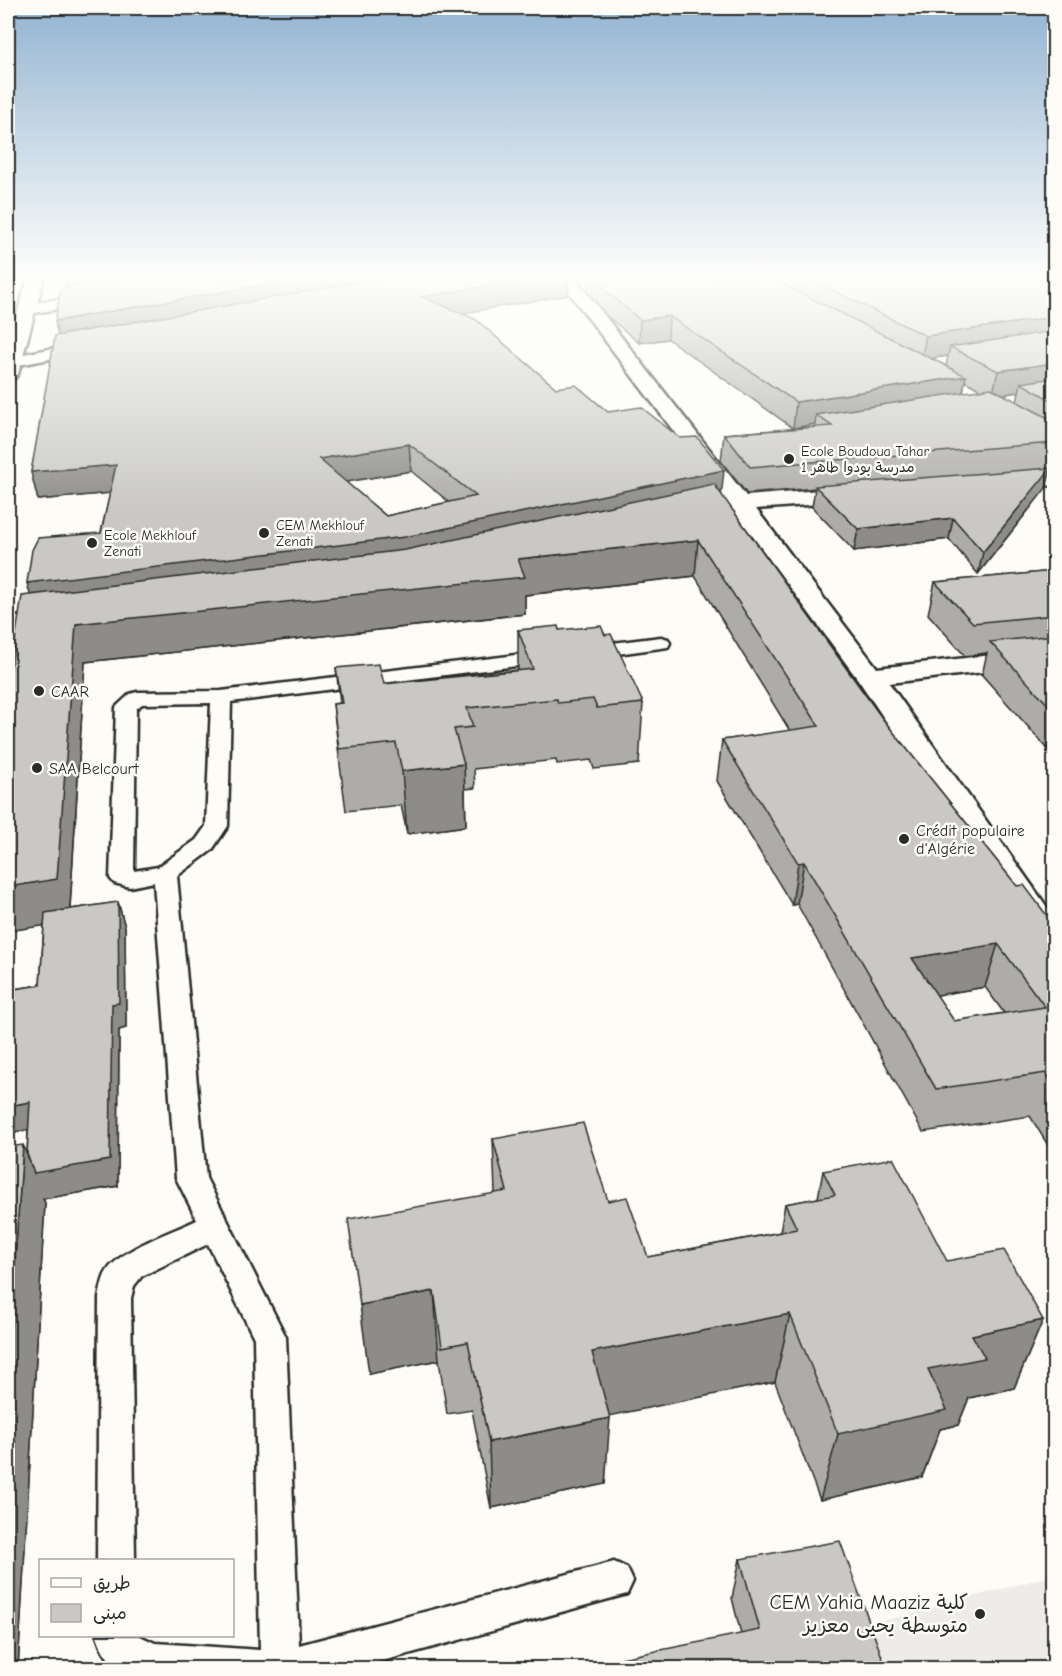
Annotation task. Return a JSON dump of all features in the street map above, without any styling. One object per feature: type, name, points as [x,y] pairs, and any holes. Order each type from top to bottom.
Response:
[{"type":"street","points":[[9,368],[57,356]]},
{"type":"street","points":[[626,356],[740,503],[1040,902],[1054,943]]},
{"type":"street","points":[[699,451],[722,447]]},
{"type":"street","points":[[985,484],[1054,478]]},
{"type":"street","points":[[658,521],[740,503],[880,492]]},
{"type":"street","points":[[8,626],[90,616]]},
{"type":"street","points":[[870,676],[1054,656]]},
{"type":"lane","points":[[221,697],[217,826],[204,844],[165,873],[130,879],[122,878],[126,707],[137,698],[221,697],[661,643]]},
{"type":"lane","points":[[165,873],[191,1178],[270,1337],[280,1668]]},
{"type":"lane","points":[[116,1559],[115,1298],[119,1280],[131,1266],[215,1226]]},
{"type":"lane","points":[[285,1668],[614,1581]]},
{"type":"lane","points":[[117,1637],[127,1651],[154,1663],[255,1668]]},
{"type":"shaded area","name":"CEM Yahia Maaziz كلية متوسطة يحيى معزيز","points":[[1054,1575],[1054,1668],[745,1668],[845,1631]]},
{"type":"building","points":[[51,356],[519,356],[556,388],[576,385],[608,412],[641,407],[680,438],[697,437],[724,470],[405,537],[27,583],[32,550],[38,538],[101,533],[116,465],[31,472]],"holes":[[[409,444],[476,496],[386,516],[319,459]]]},
{"type":"building","points":[[728,356],[927,356],[966,376],[796,402]]},
{"type":"building","points":[[968,356],[1054,356],[1054,363],[998,371]]},
{"type":"building","points":[[1054,378],[1054,402],[1021,383]]},
{"type":"building","points":[[991,388],[1054,421],[1054,443],[750,467],[724,434],[832,426],[816,415]]},
{"type":"building","points":[[1051,468],[983,552],[953,518],[858,529],[815,486]]},
{"type":"building","points":[[714,484],[882,718],[1017,886],[1024,885],[1054,925],[1054,1086],[1046,1073],[936,1089],[804,862],[798,863],[722,740],[819,726],[698,540],[518,559],[525,577],[76,624],[57,879],[8,887],[8,685],[22,596],[405,550]],"holes":[[[998,944],[1045,1007],[954,1021],[912,958]]]},
{"type":"building","points":[[1054,571],[1054,615],[973,623],[935,582]]},
{"type":"building","points":[[558,626],[559,630],[601,626],[605,635],[611,634],[643,703],[597,708],[593,699],[558,703],[557,699],[467,708],[473,727],[454,729],[464,764],[402,771],[396,743],[339,749],[333,704],[342,703],[336,668],[379,664],[384,684],[533,669],[518,630]]},
{"type":"building","points":[[1054,635],[1054,711],[990,642]]},
{"type":"building","points":[[118,902],[119,1003],[112,1004],[110,1160],[34,1173],[27,1154],[30,1102],[8,1106],[8,990],[40,985],[45,913]]},
{"type":"building","points":[[583,1123],[608,1201],[627,1197],[648,1257],[797,1229],[785,1204],[835,1195],[823,1171],[893,1158],[947,1261],[1004,1250],[1043,1320],[972,1335],[985,1358],[928,1369],[947,1410],[838,1434],[790,1314],[592,1352],[610,1418],[489,1442],[468,1342],[442,1347],[434,1291],[360,1305],[348,1219],[507,1191],[493,1139]]},
{"type":"building","points":[[23,1145],[8,1359],[8,1147]]},
{"type":"building","points":[[840,1541],[886,1668],[572,1668],[760,1630],[740,1559]]},
{"type":"place","name":"Ecole Boudoua Tahar 1 مدرسة بودوا طاهر","points":[[789,459]]},
{"type":"place","name":"CEM Mekhlouf Zenati","points":[[264,533]]},
{"type":"place","name":"Ecole Mekhlouf Zenati","points":[[92,543]]},
{"type":"place","name":"CAAR","points":[[39,691]]},
{"type":"place","name":"SAA Belcourt","points":[[37,768]]},
{"type":"place","name":"Crédit populaire d'Algérie","points":[[904,839]]},
{"type":"place","name":"CEM Yahia Maaziz كلية متوسطة يحيى معزيز","points":[[980,1614]]}]
